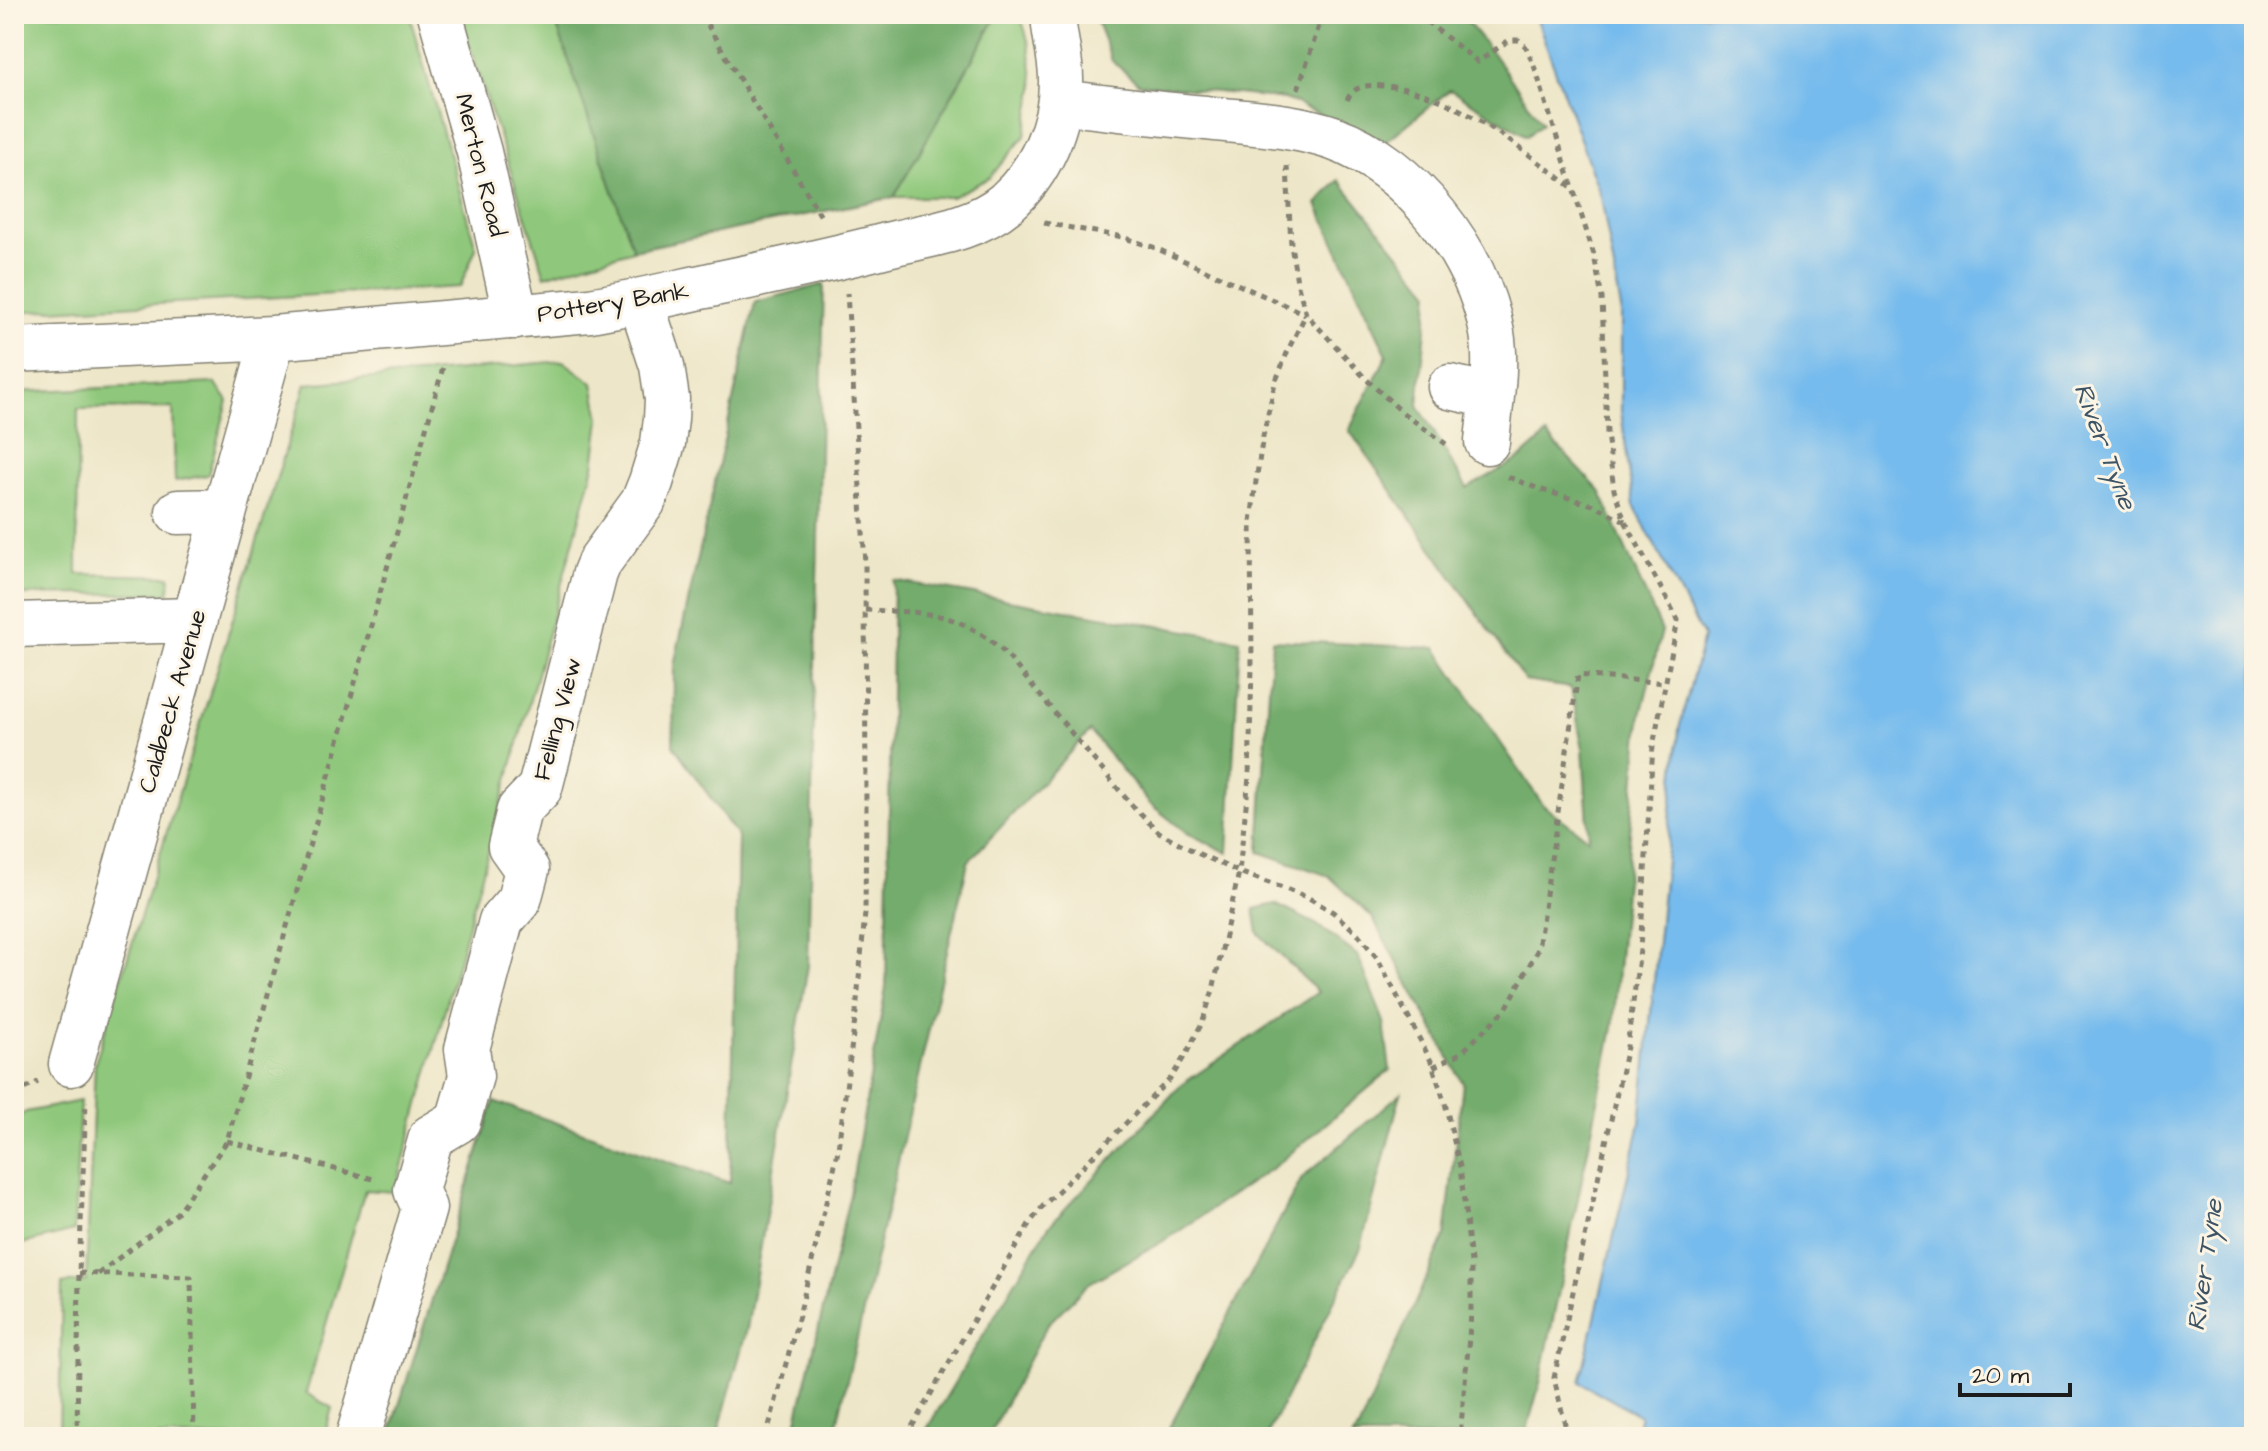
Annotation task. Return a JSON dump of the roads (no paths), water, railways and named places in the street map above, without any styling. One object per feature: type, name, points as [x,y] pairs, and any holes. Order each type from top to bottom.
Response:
[{"type":"street","name":"Merton Road","points":[[440,14],[479,152],[516,317]]},
{"type":"street","name":"Pottery Bank","points":[[14,350],[273,338],[590,310],[641,302],[959,227],[1005,203],[1041,158],[1055,126],[1061,102],[1054,25]]},
{"type":"street","points":[[1061,102],[1289,126],[1332,137],[1383,163],[1413,190],[1444,228],[1470,267],[1484,302],[1493,335],[1494,367],[1471,391],[1487,442]]},
{"type":"street","name":"Felling View","points":[[358,1437],[424,1208],[416,1190],[431,1137],[458,1121],[471,1076],[467,1049],[501,921],[519,900],[527,870],[510,846],[519,810],[540,788],[595,573],[600,561],[643,502],[658,463],[667,399],[662,366],[641,302]]},
{"type":"street","name":"Caldbeck Avenue","points":[[71,1064],[273,338]]},
{"type":"street","points":[[178,512],[225,511]]},
{"type":"street","points":[[14,625],[195,620]]},
{"type":"water","name":"River Tyne","points":[[1535,14],[2254,14],[2254,1437],[1634,1437],[1640,1416],[1580,1382],[1640,1123],[1679,729],[1703,637],[1634,506],[1621,412],[1621,309],[1601,197]]}]
